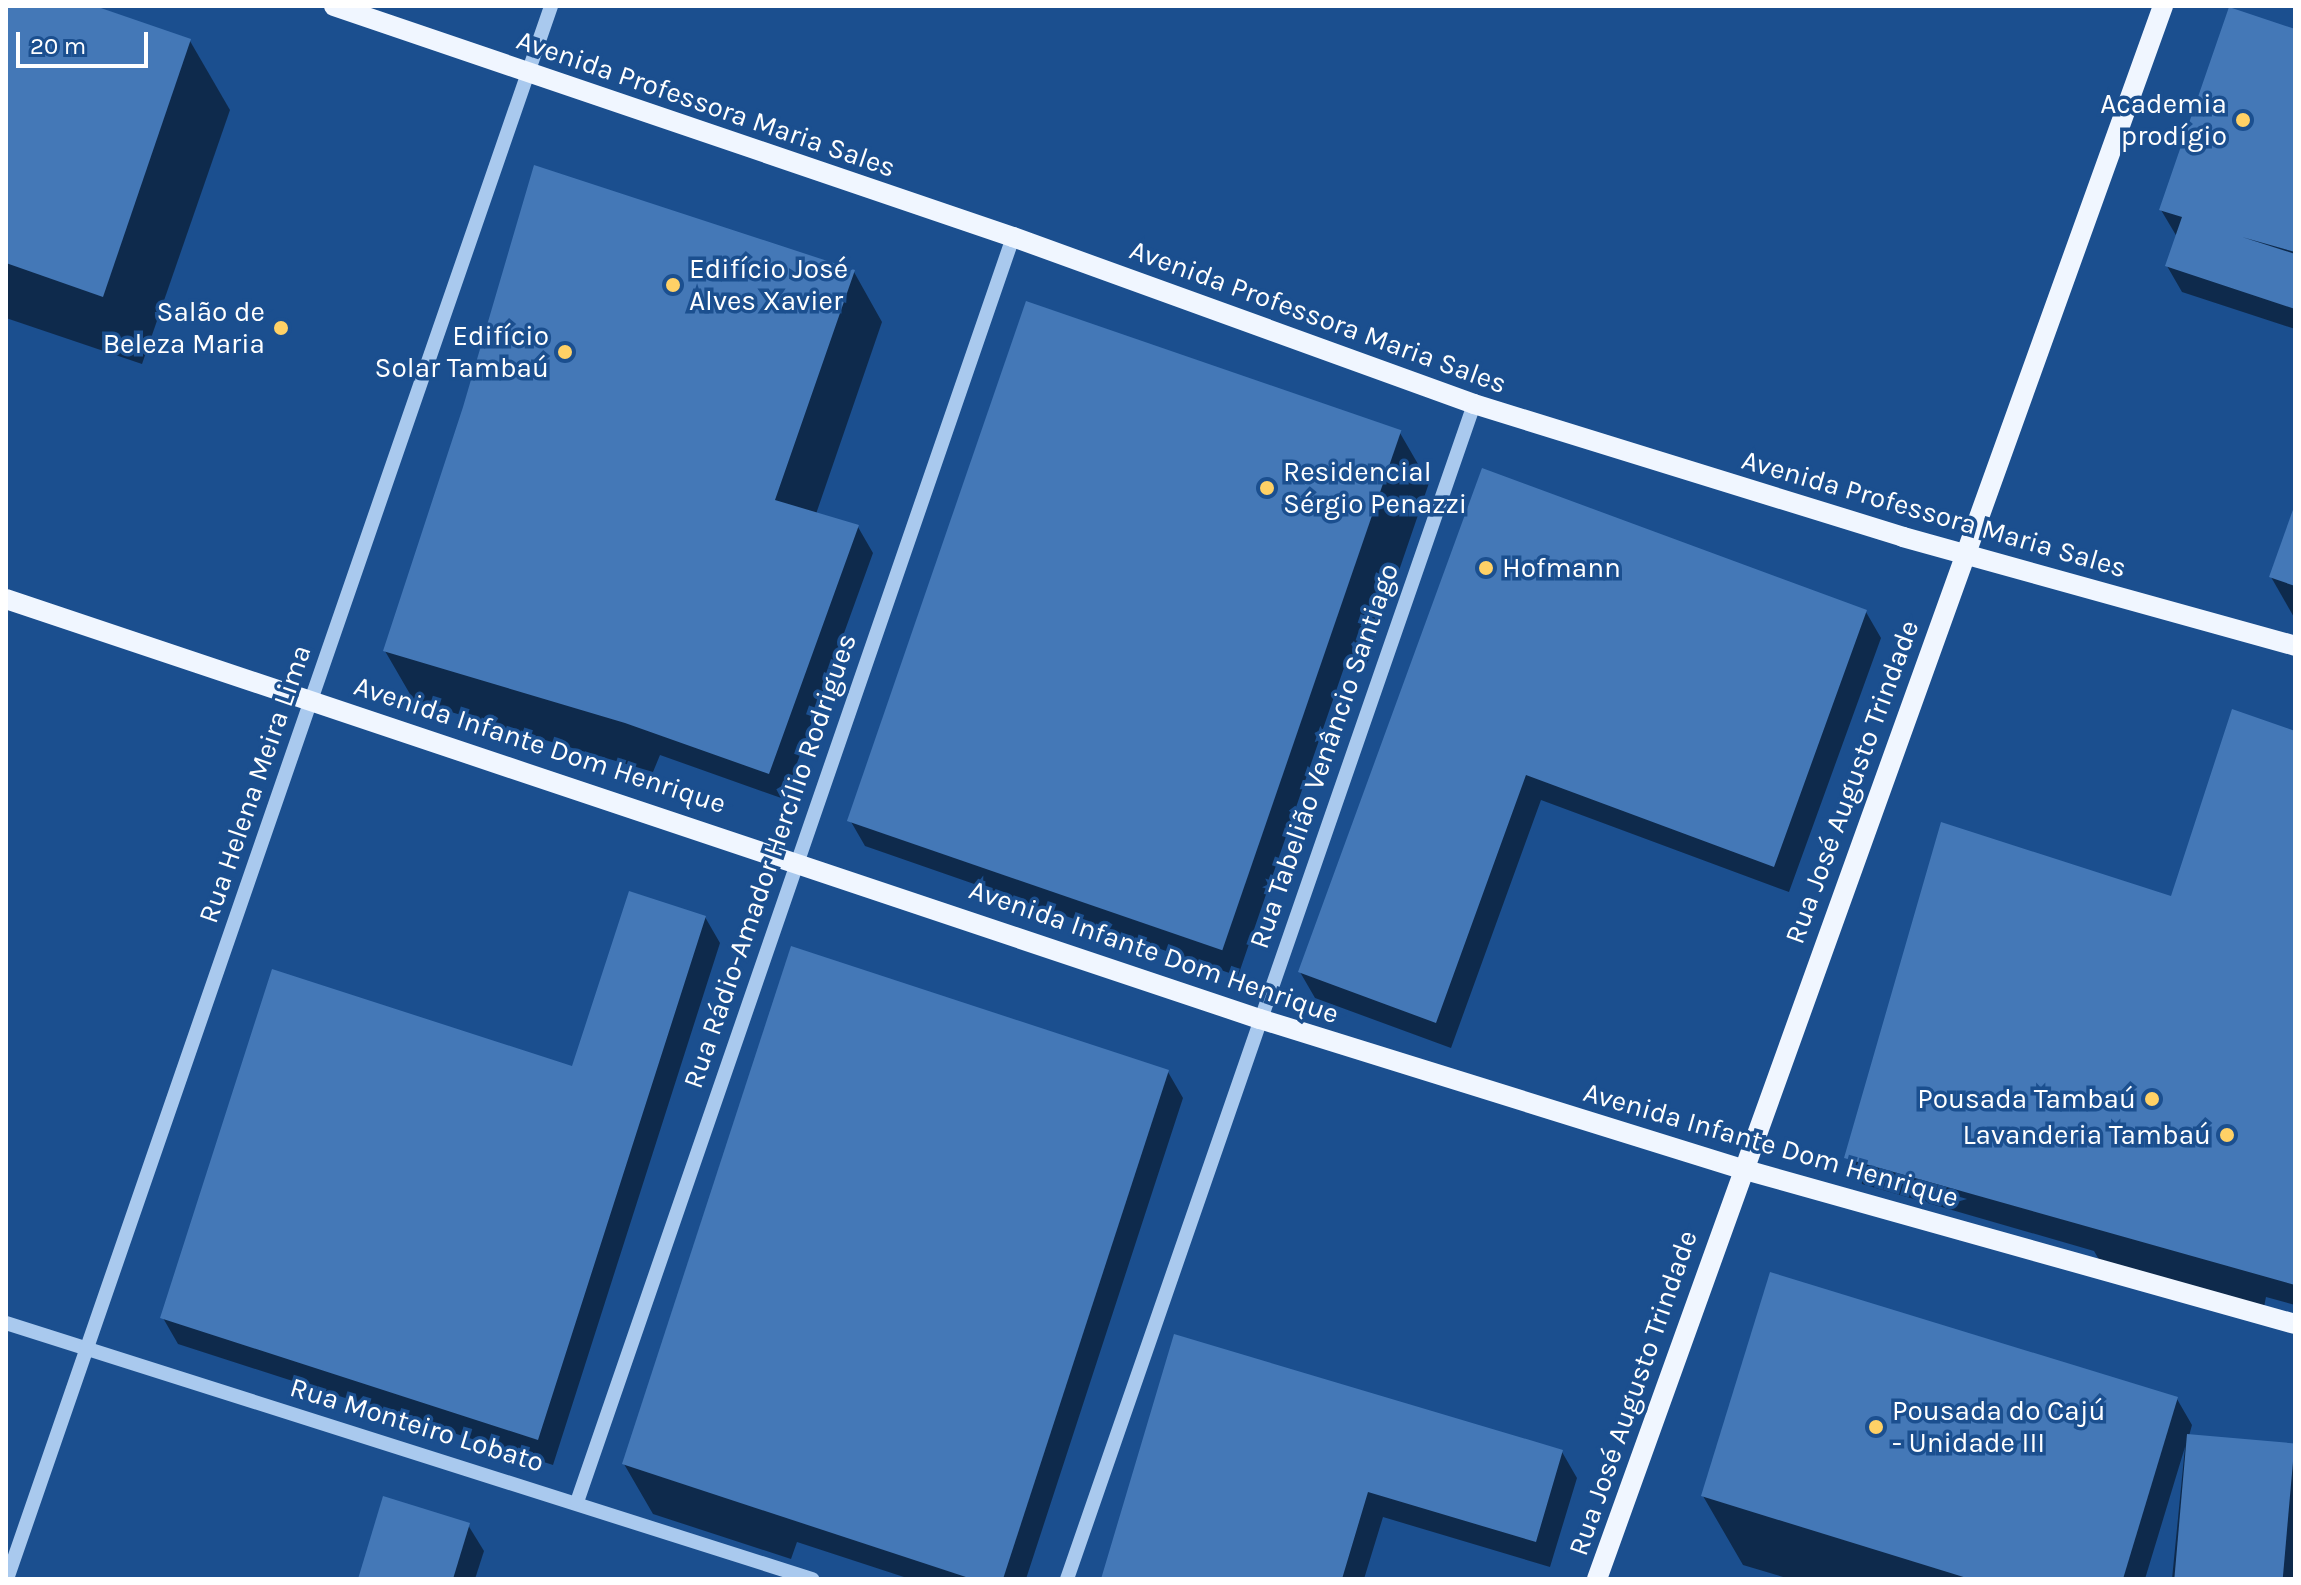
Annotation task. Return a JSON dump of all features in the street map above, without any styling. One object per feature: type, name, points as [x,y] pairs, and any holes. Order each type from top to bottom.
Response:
[{"type":"main road","name":"Avenida Professora Maria Sales","points":[[334,6],[1013,237],[1474,404],[1967,556],[2295,646]]},
{"type":"main road","name":"Rua José Augusto Trindade","points":[[1597,1579],[2163,6]]},
{"type":"main road","name":"Avenida Infante Dom Henrique","points":[[6,599],[798,860],[1260,1019],[1742,1169],[2295,1324]]},
{"type":"street","name":"Rua Helena Meira Lima","points":[[7,1579],[551,6]]},
{"type":"street","name":"Rua Rádio-Amador Hercílio Rodrigues","points":[[577,1502],[1013,237]]},
{"type":"street","name":"Rua Tabelião Venâncio Santiago","points":[[1067,1579],[1474,404]]},
{"type":"street","name":"Rua Monteiro Lobato","points":[[6,1323],[812,1579]]},
{"type":"building","points":[[6,6],[95,6],[191,39],[103,297],[6,263]]},
{"type":"building","name":"Academia prodígio","points":[[2229,7],[2295,29],[2295,252],[2242,237],[2295,254],[2295,309],[2165,266],[2182,217],[2159,210]]},
{"type":"building","points":[[534,165],[855,270],[775,500],[859,525],[769,774],[625,723],[383,651],[463,407]]},
{"type":"building","points":[[1026,301],[1401,430],[1222,950],[847,821]]},
{"type":"building","points":[[1482,468],[1867,610],[1774,867],[1526,775],[1436,1023],[1298,972]]},
{"type":"building","points":[[2295,504],[2295,586],[2269,577]]},
{"type":"building","points":[[2232,709],[2295,731],[2295,1285],[1844,1158],[1941,822],[2171,896]]},
{"type":"building","points":[[629,891],[706,916],[538,1440],[160,1318],[272,969],[572,1066]]},
{"type":"building","points":[[791,946],[1169,1070],[1003,1579],[972,1579],[622,1464]]},
{"type":"building","name":"Pousada do Cajú - Unidade III","points":[[1770,1272],[2178,1397],[2123,1579],[1970,1579],[1701,1496]]},
{"type":"building","points":[[1174,1334],[1563,1450],[1536,1542],[1368,1492],[1342,1579],[1101,1579]]},
{"type":"building","points":[[2187,1434],[2295,1443],[2283,1579],[2174,1579]]},
{"type":"building","points":[[383,1496],[470,1523],[453,1579],[358,1579]]},
{"type":"place","name":"Academia prodígio","points":[[2243,120]]},
{"type":"place","name":"Edifício José Alves Xavier","points":[[673,285]]},
{"type":"place","name":"Salão de Beleza Maria","points":[[281,328]]},
{"type":"place","name":"Edifício Solar Tambaú","points":[[565,352]]},
{"type":"place","name":"Residencial Sérgio Penazzi","points":[[1267,488]]},
{"type":"place","name":"Hofmann","points":[[1486,568]]},
{"type":"place","name":"Pousada Tambaú","points":[[2152,1099]]},
{"type":"place","name":"Lavanderia Tambaú","points":[[2227,1135]]},
{"type":"place","name":"Pousada do Cajú - Unidade III","points":[[1876,1427]]}]
